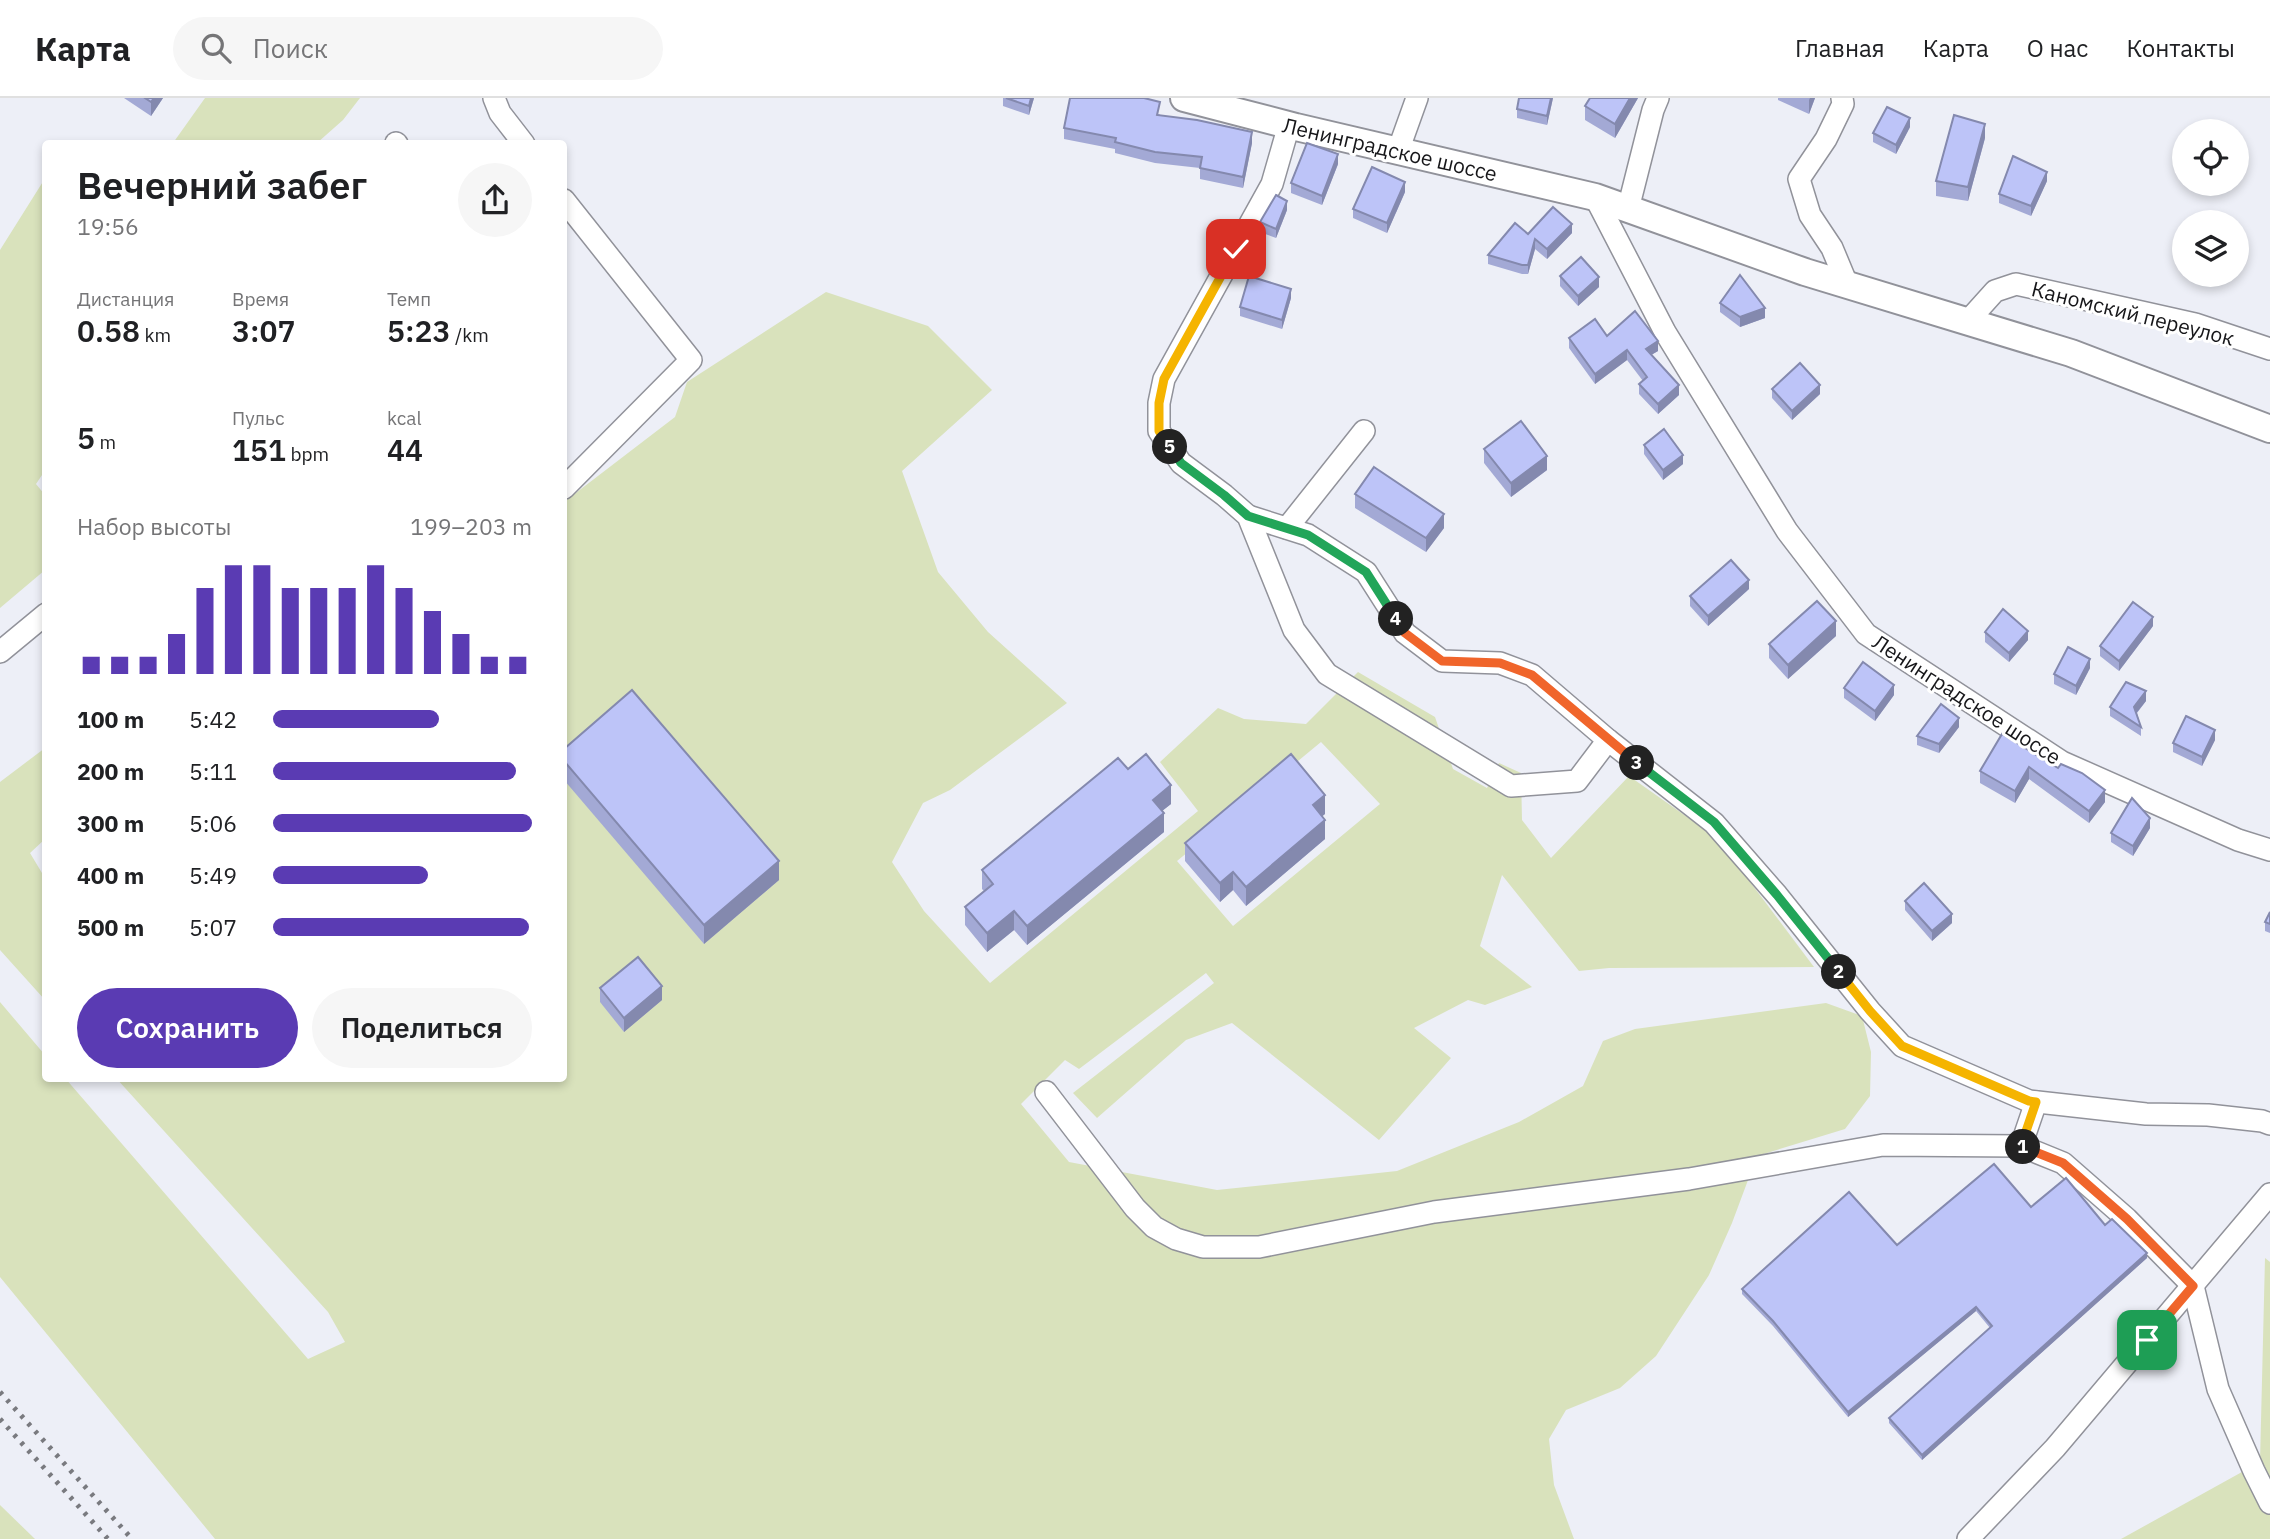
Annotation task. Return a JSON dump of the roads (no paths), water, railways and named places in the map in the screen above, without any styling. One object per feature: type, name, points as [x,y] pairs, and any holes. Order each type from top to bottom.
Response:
[{"type":"main road","name":"Ленинградское шоссе","points":[[1184,98],[1595,197],[1805,272],[2071,352],[2270,429]]},
{"type":"street","points":[[494,98],[500,113],[521,140]]},
{"type":"street","points":[[1398,151],[1417,98]]},
{"type":"street","points":[[1628,209],[1658,98]]},
{"type":"street","points":[[1842,98],[1843,104],[1826,139],[1799,179],[1810,215],[1832,248],[1847,284]]},
{"type":"street","points":[[1289,125],[1272,184],[1164,379],[1159,403],[1159,431],[1181,463],[1248,516],[1308,535],[1366,572],[1405,633],[1442,661],[1500,663],[1532,675],[1608,740],[1714,822],[1902,1046],[2029,1101],[2146,1114],[2208,1115],[2270,1124]]},
{"type":"street","name":"Ленинградское шоссе","points":[[1595,197],[1665,332],[1787,531],[1866,634],[2062,762],[2238,840],[2270,850]]},
{"type":"street","points":[[567,204],[691,360],[567,485]]},
{"type":"street","name":"Каномский переулок","points":[[1968,321],[1995,291],[2016,284],[2195,324],[2270,349]]},
{"type":"street","points":[[1287,528],[1364,431]]},
{"type":"street","points":[[1248,516],[1294,630],[1327,674],[1511,786],[1577,781],[1608,740]]},
{"type":"street","points":[[0,652],[42,617]]},
{"type":"street","points":[[1046,1092],[1135,1208],[1154,1227],[1176,1239],[1203,1247],[1259,1247],[1434,1212],[1689,1179],[1883,1144],[2021,1146],[2063,1163],[2127,1219],[2193,1286],[2218,1390],[2270,1503]]},
{"type":"street","points":[[2021,1146],[2036,1102]]},
{"type":"street","points":[[1968,1539],[2055,1448],[2270,1194]]},
{"type":"railway","points":[[0,1392],[132,1539]]},
{"type":"railway","points":[[0,1419],[108,1539]]}]
